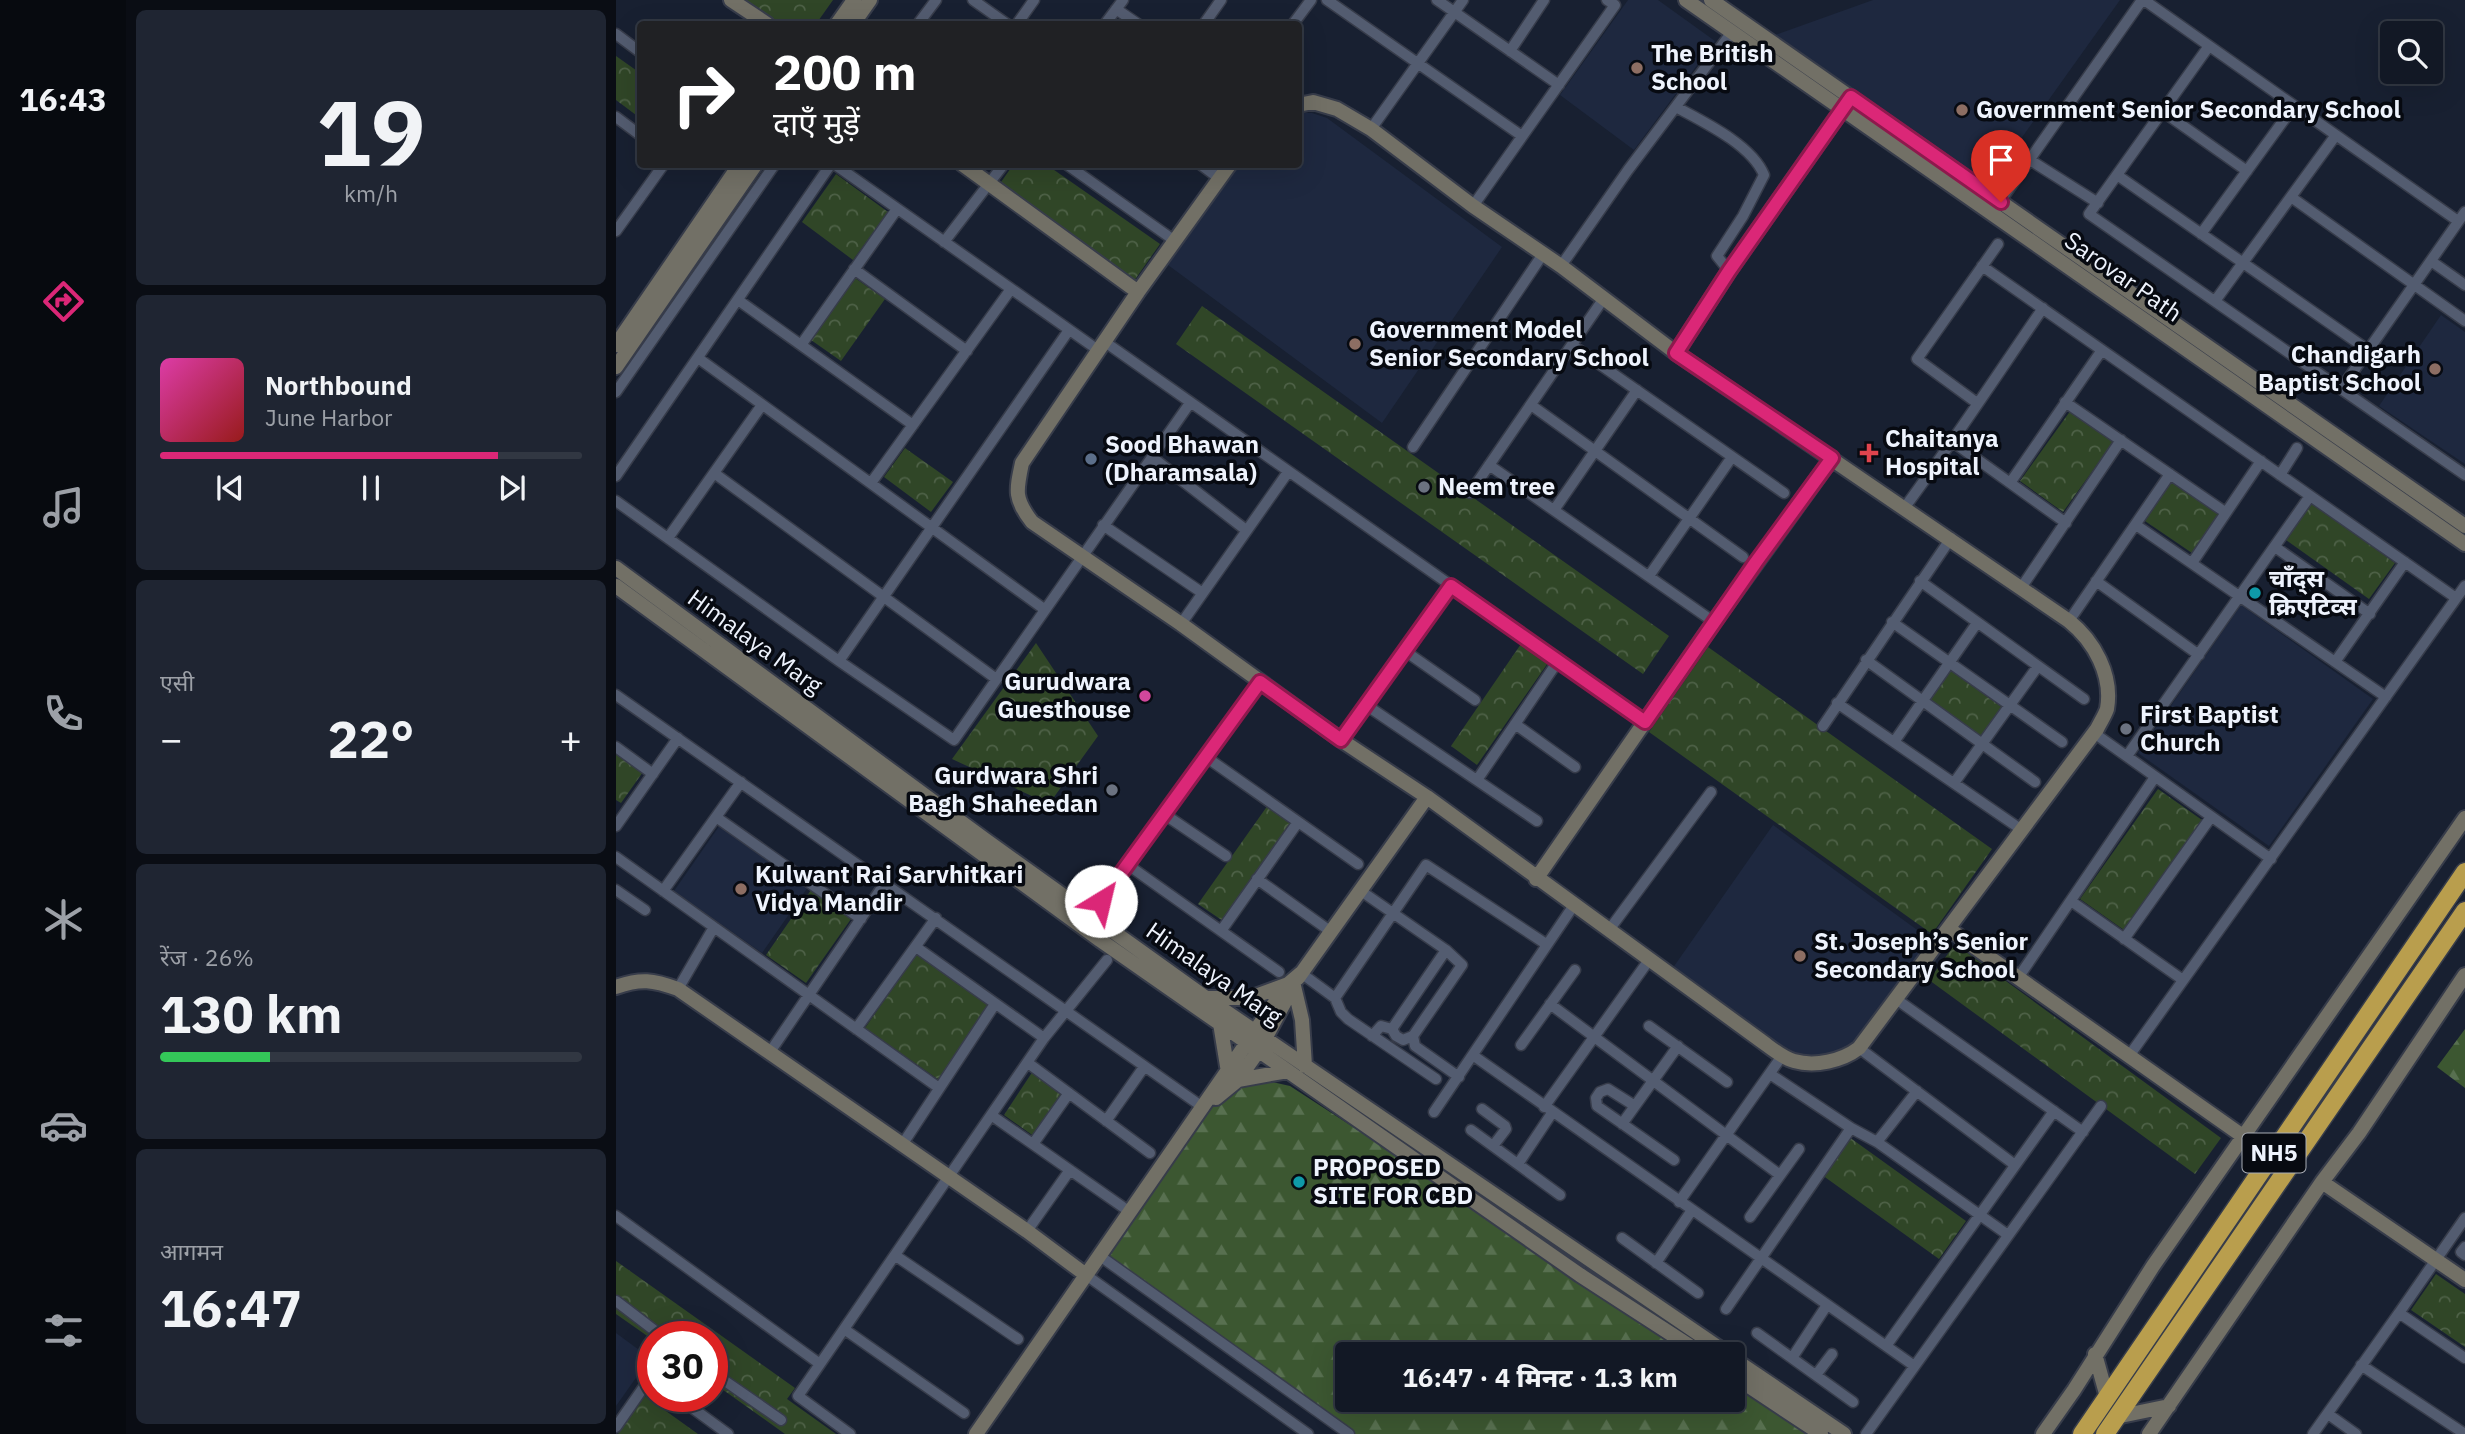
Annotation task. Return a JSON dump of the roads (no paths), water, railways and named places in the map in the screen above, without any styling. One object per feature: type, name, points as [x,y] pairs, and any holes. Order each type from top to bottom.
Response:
[{"type":"highway","name":"NH5","points":[[2082,1434],[2465,872]]},
{"type":"highway","name":"NH5","points":[[2105,1434],[2465,911]]},
{"type":"street","points":[[731,0],[762,21]]},
{"type":"street","points":[[839,21],[854,0]]},
{"type":"street","points":[[855,21],[870,0]]},
{"type":"street","points":[[920,21],[936,0]]},
{"type":"street","points":[[973,0],[1003,21]]},
{"type":"street","points":[[1019,21],[1034,0]]},
{"type":"street","points":[[1107,21],[1123,0]]},
{"type":"street","points":[[1206,21],[1221,0]]},
{"type":"street","points":[[1295,21],[1311,0]]},
{"type":"street","points":[[1326,0],[1522,136]]},
{"type":"street","points":[[1437,0],[1559,85]]},
{"type":"street","points":[[1371,129],[1463,0]]},
{"type":"street","points":[[1510,51],[1544,0]]},
{"type":"street","points":[[1473,206],[1615,5],[1608,0]]},
{"type":"street","name":"Sarovar Path","points":[[1686,0],[1732,32],[1847,103]]},
{"type":"street","name":"Sarovar Path","points":[[1711,0],[1847,103],[2465,544]]},
{"type":"street","points":[[1996,208],[2143,0],[2336,135],[2462,217],[2341,389]]},
{"type":"street","points":[[1116,9],[1134,21]]},
{"type":"street","points":[[1561,266],[1732,32]]},
{"type":"street","points":[[616,34],[637,50]]},
{"type":"street","points":[[2209,46],[2089,214],[2465,475]]},
{"type":"street","points":[[1227,168],[1138,292],[1022,463],[1016,489],[1019,505],[1032,522],[1181,624],[1341,740],[1427,797],[1782,1056],[1806,1063],[1827,1062],[1852,1054],[1949,929],[2094,733],[2107,710],[2104,673],[2096,651],[2082,631],[2069,621],[1676,353],[1371,129],[1337,109],[1313,102],[1302,104]]},
{"type":"street","points":[[1676,353],[1729,271],[1847,103]]},
{"type":"street","points":[[2201,234],[2294,106]]},
{"type":"street","points":[[1676,107],[1709,124],[1748,153],[1759,163],[1764,175],[1743,216],[1717,256],[1729,271]]},
{"type":"street","points":[[2162,111],[2247,171]]},
{"type":"street","points":[[616,117],[637,133]]},
{"type":"street","points":[[2215,301],[2336,135]]},
{"type":"street","points":[[2030,160],[2098,203]]},
{"type":"street","points":[[616,231],[661,168]]},
{"type":"street","points":[[616,345],[737,168]]},
{"type":"street","points":[[616,366],[753,168]]},
{"type":"street","points":[[616,392],[772,168]]},
{"type":"street","points":[[616,476],[830,168]]},
{"type":"street","points":[[839,168],[1069,330],[1102,346],[1190,402],[1645,722]]},
{"type":"street","points":[[968,168],[1138,292]]},
{"type":"street","points":[[944,242],[1001,168]]},
{"type":"street","points":[[1072,168],[1175,240]]},
{"type":"street","points":[[1205,168],[1220,179]]},
{"type":"street","points":[[2116,175],[2368,350]]},
{"type":"street","points":[[2291,197],[2465,321]]},
{"type":"street","name":"Sarovar Path","points":[[1996,208],[2465,526]]},
{"type":"street","points":[[801,345],[897,209]]},
{"type":"street","points":[[1977,403],[1917,359],[1998,244]]},
{"type":"street","points":[[1413,447],[1543,254]]},
{"type":"street","points":[[2431,261],[2465,285]]},
{"type":"street","points":[[1982,266],[2456,598]]},
{"type":"street","points":[[854,269],[967,351]]},
{"type":"street","points":[[871,483],[1011,289]]},
{"type":"street","points":[[1471,493],[1604,299]]},
{"type":"street","points":[[738,300],[913,425]]},
{"type":"street","points":[[1905,507],[1953,442],[2043,308]]},
{"type":"street","points":[[839,661],[1069,330]]},
{"type":"street","points":[[1572,345],[1784,493]]},
{"type":"street","points":[[2010,483],[2102,350]]},
{"type":"street","points":[[698,358],[1044,609]]},
{"type":"street","points":[[1554,510],[1637,390]]},
{"type":"street","points":[[616,501],[954,740],[1190,402]]},
{"type":"street","points":[[2065,402],[2225,512]]},
{"type":"street","points":[[668,538],[762,405]]},
{"type":"street","points":[[1531,405],[1743,557]]},
{"type":"street","points":[[2021,588],[2121,440]]},
{"type":"street","points":[[1953,442],[2066,523]]},
{"type":"street","points":[[2280,475],[2297,448]]},
{"type":"street","points":[[1649,576],[1732,457]]},
{"type":"street","points":[[1153,458],[1247,530]]},
{"type":"street","points":[[1536,879],[1714,622],[1832,458]]},
{"type":"street","points":[[2192,563],[2261,461]]},
{"type":"street","points":[[1489,465],[1714,622]]},
{"type":"street","points":[[1181,624],[1288,472]]},
{"type":"street","points":[[714,473],[995,678]]},
{"type":"street","points":[[2069,621],[2170,474]]},
{"type":"street","points":[[2127,756],[2310,496]]},
{"type":"street","points":[[2136,525],[2386,697]]},
{"type":"street","points":[[1103,526],[1201,592]]},
{"type":"street","points":[[1823,726],[1951,538]]},
{"type":"street","points":[[2275,547],[2370,614]]},
{"type":"street","points":[[2335,662],[2405,562]]},
{"type":"street","name":"Himalaya Marg","points":[[616,568],[984,839],[1206,998],[1289,1071],[1580,1275],[1683,1342]]},
{"type":"street","points":[[1920,581],[2084,699]]},
{"type":"street","points":[[2096,581],[2199,655]]},
{"type":"street","name":"Himalaya Marg","points":[[616,586],[1100,940],[1220,1023],[1305,1066],[1710,1342]]},
{"type":"street","points":[[1341,740],[1451,586]]},
{"type":"street","points":[[2129,1056],[2465,586]]},
{"type":"street","points":[[1892,622],[2062,742]]},
{"type":"street","points":[[1894,742],[1977,623]]},
{"type":"street","points":[[1405,652],[1475,700]]},
{"type":"street","points":[[1867,660],[2035,782]]},
{"type":"street","points":[[1477,780],[1558,661]]},
{"type":"street","points":[[1954,783],[2038,666]]},
{"type":"street","points":[[1101,901],[1260,682]]},
{"type":"street","points":[[616,695],[1204,1108]]},
{"type":"street","points":[[1837,703],[2022,830]]},
{"type":"street","points":[[1366,705],[1537,821]]},
{"type":"street","points":[[1515,724],[1575,766]]},
{"type":"street","points":[[2094,733],[2271,859]]},
{"type":"street","points":[[616,826],[678,738]]},
{"type":"street","points":[[616,747],[653,774]]},
{"type":"street","points":[[1206,757],[1358,864]]},
{"type":"street","points":[[2018,978],[2155,777]]},
{"type":"street","points":[[663,891],[741,782]]},
{"type":"street","points":[[1609,930],[1711,792]]},
{"type":"street","points":[[976,1434],[1204,1108],[1233,1076],[1294,981],[1427,797]]},
{"type":"street","points":[[1164,814],[1226,856]]},
{"type":"street","points":[[716,817],[861,919]]},
{"type":"street","points":[[2124,939],[2211,817]]},
{"type":"street","points":[[2043,1434],[2153,1266],[2465,818]]},
{"type":"street","points":[[1221,931],[1298,822]]},
{"type":"street","points":[[616,857],[939,1087]]},
{"type":"street","points":[[1128,865],[1279,972]]},
{"type":"street","points":[[1335,998],[1426,865],[1545,944]]},
{"type":"street","points":[[1257,879],[1330,931]]},
{"type":"street","points":[[770,1052],[886,883]]},
{"type":"street","points":[[616,890],[645,910]]},
{"type":"street","points":[[1361,891],[1446,950],[1462,965],[1413,1036],[1404,1040],[1396,1036],[1392,1029],[1381,1026],[1372,1036]]},
{"type":"street","points":[[2071,901],[2183,981]]},
{"type":"street","points":[[1434,1112],[1474,1056],[1545,944],[1574,905]]},
{"type":"street","points":[[856,1029],[936,918]]},
{"type":"street","points":[[678,989],[714,927]]},
{"type":"street","points":[[1949,929],[2244,1138]]},
{"type":"street","points":[[915,947],[1044,1038]]},
{"type":"street","points":[[1392,1029],[1446,950]]},
{"type":"street","points":[[850,1434],[798,1396],[1044,1038],[1107,960]]},
{"type":"street","points":[[1518,1164],[1548,1110],[1650,960]]},
{"type":"street","points":[[1521,1045],[1575,970]]},
{"type":"street","points":[[2149,1434],[2322,1182],[2359,1133],[2465,975]]},
{"type":"street","points":[[616,987],[652,980],[678,989],[1027,1231],[1308,1434]]},
{"type":"street","points":[[1206,998],[1250,998],[1294,981],[1335,998],[1341,1012],[1436,1079]]},
{"type":"street","points":[[1294,981],[1302,1020],[1305,1066]]},
{"type":"street","points":[[1896,999],[2083,1132]]},
{"type":"street","points":[[902,1145],[995,1004]]},
{"type":"street","points":[[1550,1004],[1780,1175]]},
{"type":"street","points":[[1220,1023],[1233,1076]]},
{"type":"street","points":[[1649,1026],[1727,1082]]},
{"type":"street","points":[[1413,1036],[1415,1046],[1460,1077]]},
{"type":"street","points":[[1622,1124],[1678,1046]]},
{"type":"street","points":[[1859,1048],[2015,1166]]},
{"type":"street","points":[[1474,1056],[1913,1365]]},
{"type":"street","points":[[1679,1202],[1782,1056]]},
{"type":"street","points":[[1028,1063],[1150,1153]]},
{"type":"street","points":[[1106,1121],[1144,1066]]},
{"type":"street","points":[[1233,1076],[1289,1071]]},
{"type":"street","points":[[1770,1074],[1851,1128],[1877,1142],[2008,1235]]},
{"type":"street","points":[[1635,1106],[1608,1089],[1600,1092],[1596,1098],[1597,1106],[1674,1160]]},
{"type":"street","points":[[1877,1142],[1917,1091]]},
{"type":"street","points":[[1033,1144],[1069,1093]]},
{"type":"street","points":[[1866,1434],[2101,1106]]},
{"type":"street","points":[[1482,1109],[1506,1129],[1493,1146]]},
{"type":"street","points":[[1886,1346],[2054,1111]]},
{"type":"street","points":[[991,1115],[1130,1212]]},
{"type":"street","points":[[1726,1309],[1851,1128]]},
{"type":"street","points":[[1471,1130],[1560,1195]]},
{"type":"street","points":[[1750,1217],[1799,1149]]},
{"type":"street","points":[[1027,1231],[1070,1170]]},
{"type":"street","points":[[2322,1182],[2465,1279]]},
{"type":"street","points":[[1656,1263],[1692,1210]]},
{"type":"street","points":[[616,1216],[820,1364]]},
{"type":"street","points":[[2313,1434],[2465,1218]]},
{"type":"street","points":[[1622,1238],[1698,1293]]},
{"type":"street","points":[[2465,1247],[2461,1252],[2465,1255]]},
{"type":"street","points":[[896,1256],[1018,1339]]},
{"type":"street","points":[[1100,1256],[1349,1434]]},
{"type":"street","points":[[616,1301],[642,1321]]},
{"type":"street","points":[[1792,1358],[1827,1304]]},
{"type":"street","points":[[2399,1312],[2465,1358]]},
{"type":"street","points":[[844,1329],[964,1413]]},
{"type":"street","points":[[1757,1333],[1853,1402]]},
{"type":"street","points":[[1816,1376],[1832,1354]]},
{"type":"street","points":[[2095,1354],[2107,1397]]},
{"type":"street","points":[[2361,1365],[2465,1434]]},
{"type":"street","points":[[1745,1367],[1844,1434]]},
{"type":"street","points":[[728,1383],[781,1420]]},
{"type":"street","points":[[1745,1384],[1821,1434]]},
{"type":"street","points":[[616,1427],[637,1397]]},
{"type":"street","points":[[2116,1417],[2169,1406]]},
{"type":"street","points":[[698,1412],[729,1434]]},
{"type":"street","points":[[2328,1414],[2356,1434]]},
{"type":"place","name":"The British School","points":[[1637,68]]},
{"type":"place","name":"Government Senior Secondary School","points":[[1962,110]]},
{"type":"place","name":"Government Model Senior Secondary School","points":[[1355,344]]},
{"type":"place","name":"Chandigarh Baptist School","points":[[2435,369]]},
{"type":"place","name":"Chaitanya Hospital","points":[[1869,453]]},
{"type":"place","name":"Sood Bhawan (Dharamsala)","points":[[1091,459]]},
{"type":"place","name":"Neem tree","points":[[1424,487]]},
{"type":"place","name":"चाँद्स क्रिएटिव्स","points":[[2255,593]]},
{"type":"place","name":"Gurudwara Guesthouse","points":[[1145,696]]},
{"type":"place","name":"First Baptist Church","points":[[2126,729]]},
{"type":"place","name":"Gurdwara Shri Bagh Shaheedan","points":[[1112,790]]},
{"type":"place","name":"Kulwant Rai Sarvhitkari Vidya Mandir","points":[[741,889]]},
{"type":"place","name":"St. Joseph’s Senior Secondary School","points":[[1800,956]]},
{"type":"place","name":"PROPOSED SITE FOR CBD","points":[[1299,1182]]}]
